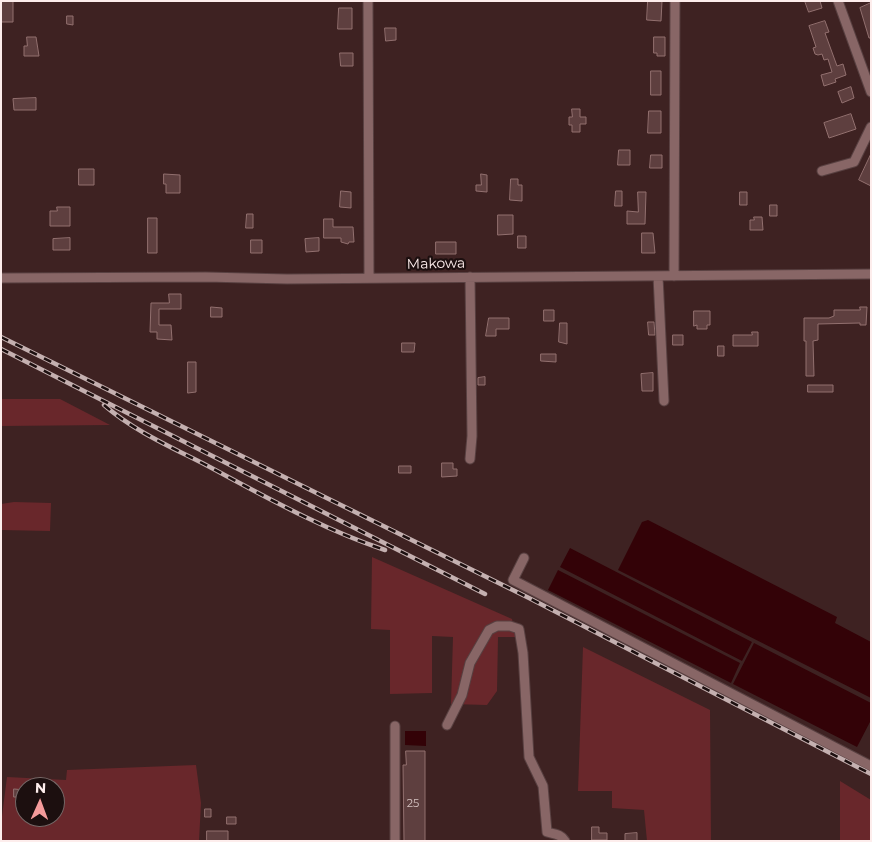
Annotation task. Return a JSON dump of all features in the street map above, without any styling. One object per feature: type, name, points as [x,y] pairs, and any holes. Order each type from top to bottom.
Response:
[{"type":"street","points":[[368,1],[369,278]]},
{"type":"street","points":[[674,276],[675,1]]},
{"type":"street","points":[[838,1],[871,92]]},
{"type":"street","points":[[822,171],[854,162],[871,127]]},
{"type":"street","name":"Makowa","points":[[1,278],[369,278],[871,274]]},
{"type":"street","points":[[658,276],[664,401]]},
{"type":"street","points":[[470,277],[472,427],[470,459]]},
{"type":"street","points":[[524,558],[514,580],[871,766]]},
{"type":"street","points":[[447,725],[462,695],[470,663],[489,630],[497,626],[510,626],[519,629],[529,757],[543,786],[547,832],[556,834],[565,841]]},
{"type":"street","points":[[395,726],[395,841]]},
{"type":"shaded area","points":[[1,399],[60,399],[110,425],[1,426]]},
{"type":"shaded area","points":[[14,502],[51,503],[50,531],[1,530],[1,504]]},
{"type":"shaded area","points":[[648,520],[837,617],[835,623],[871,642],[871,698],[618,570],[642,522]]},
{"type":"shaded area","points":[[570,548],[752,642],[742,661],[560,567]]},
{"type":"shaded area","points":[[372,557],[512,619],[516,637],[498,637],[497,691],[487,705],[451,704],[453,637],[432,636],[432,693],[390,694],[390,630],[371,629]]},
{"type":"shaded area","points":[[558,570],[740,663],[731,683],[548,590]]},
{"type":"shaded area","points":[[754,643],[871,703],[871,720],[857,747],[733,684]]},
{"type":"shaded area","points":[[583,647],[710,710],[711,841],[647,841],[644,810],[612,808],[612,791],[578,791]]},
{"type":"shaded area","points":[[405,731],[426,731],[426,746],[405,745]]},
{"type":"shaded area","points":[[196,765],[201,803],[199,841],[1,841],[1,824],[7,777],[15,777],[15,827],[65,827],[67,770]]},
{"type":"shaded area","points":[[840,781],[871,800],[871,841],[840,841]]},
{"type":"building","points":[[1,1],[13,1],[13,22],[1,22]]},
{"type":"building","points":[[648,1],[662,1],[661,21],[647,20]]},
{"type":"building","points":[[805,1],[820,1],[822,8],[809,12]]},
{"type":"building","points":[[871,3],[871,38],[869,38],[860,8]]},
{"type":"building","points":[[339,8],[352,8],[352,29],[338,29]]},
{"type":"building","points":[[67,16],[73,16],[73,25],[67,24]]},
{"type":"building","points":[[825,21],[829,32],[825,33],[837,66],[843,64],[846,75],[835,79],[836,82],[824,86],[821,75],[832,72],[828,59],[824,60],[822,54],[815,54],[813,48],[816,47],[809,26]]},
{"type":"building","points":[[385,28],[396,28],[396,40],[386,41]]},
{"type":"building","points":[[27,37],[36,37],[39,56],[24,56],[24,46],[27,46]]},
{"type":"building","points":[[654,37],[665,37],[665,56],[657,56],[657,53],[654,53]]},
{"type":"building","points":[[340,53],[353,53],[353,66],[341,66]]},
{"type":"building","points":[[651,71],[661,71],[661,95],[651,95]]},
{"type":"building","points":[[851,87],[854,98],[842,103],[838,92]]},
{"type":"building","points":[[36,98],[36,110],[14,110],[13,99]]},
{"type":"building","points":[[572,109],[580,109],[580,117],[586,117],[586,124],[580,124],[580,132],[572,132],[572,125],[569,125]]},
{"type":"building","points":[[649,111],[661,111],[661,133],[648,133]]},
{"type":"building","points":[[851,114],[856,129],[829,138],[824,123]]},
{"type":"building","points":[[619,150],[630,150],[630,165],[618,165]]},
{"type":"building","points":[[871,154],[871,186],[859,180]]},
{"type":"building","points":[[651,155],[662,155],[662,168],[650,168]]},
{"type":"building","points":[[79,169],[94,169],[94,185],[79,185]]},
{"type":"building","points":[[164,174],[180,175],[180,193],[166,193]]},
{"type":"building","points":[[481,174],[487,175],[487,192],[476,191],[476,185],[481,185]]},
{"type":"building","points":[[511,179],[518,179],[518,185],[522,185],[522,201],[510,200]]},
{"type":"building","points":[[341,191],[351,192],[351,208],[340,207]]},
{"type":"building","points":[[616,191],[622,191],[622,206],[615,206]]},
{"type":"building","points":[[638,192],[646,192],[645,224],[627,224],[627,211],[638,212]]},
{"type":"building","points":[[740,192],[747,192],[747,205],[740,205]]},
{"type":"building","points":[[770,205],[777,205],[777,216],[770,216]]},
{"type":"building","points":[[57,207],[70,207],[70,226],[50,226],[50,211],[57,211]]},
{"type":"building","points":[[247,214],[253,214],[253,228],[246,228]]},
{"type":"building","points":[[498,215],[513,215],[513,234],[498,235]]},
{"type":"building","points":[[754,217],[762,217],[763,230],[750,230],[750,220],[754,220]]},
{"type":"building","points":[[148,218],[157,218],[157,253],[148,253]]},
{"type":"building","points":[[324,219],[333,219],[333,227],[353,227],[354,242],[349,242],[348,244],[341,242],[341,238],[324,238]]},
{"type":"building","points":[[642,233],[653,233],[655,253],[642,253]]},
{"type":"building","points":[[518,236],[526,236],[526,248],[518,248]]},
{"type":"building","points":[[70,238],[70,250],[53,250],[53,239]]},
{"type":"building","points":[[319,238],[319,251],[306,252],[305,239]]},
{"type":"building","points":[[251,240],[262,240],[262,253],[251,253]]},
{"type":"building","points":[[436,242],[456,242],[456,254],[436,254]]},
{"type":"building","points":[[169,294],[181,294],[181,309],[159,309],[159,325],[171,325],[172,340],[157,339],[157,332],[150,332],[151,303],[169,303]]},
{"type":"building","points":[[211,307],[222,308],[222,317],[211,317]]},
{"type":"building","points":[[860,307],[867,307],[866,325],[860,325],[860,323],[818,324],[818,340],[813,341],[814,376],[806,376],[804,318],[829,318],[834,316],[834,310],[860,310]]},
{"type":"building","points":[[544,310],[554,310],[554,321],[544,321]]},
{"type":"building","points":[[694,311],[710,311],[710,325],[707,325],[707,329],[697,329],[697,325],[694,326]]},
{"type":"building","points":[[489,318],[509,318],[509,329],[496,329],[496,336],[486,336]]},
{"type":"building","points":[[648,322],[654,322],[655,335],[649,335]]},
{"type":"building","points":[[560,323],[567,323],[567,344],[559,342]]},
{"type":"building","points":[[752,332],[758,332],[758,346],[733,346],[733,335],[752,335]]},
{"type":"building","points":[[673,335],[683,335],[683,345],[673,345]]},
{"type":"building","points":[[402,343],[415,343],[414,352],[402,352]]},
{"type":"building","points":[[718,346],[724,346],[724,356],[718,356]]},
{"type":"building","points":[[541,354],[556,354],[556,362],[541,361]]},
{"type":"building","points":[[188,362],[196,362],[196,392],[188,393]]},
{"type":"building","points":[[653,373],[653,391],[642,391],[641,374]]},
{"type":"building","points":[[485,377],[485,385],[478,385],[478,378]]},
{"type":"building","points":[[808,385],[833,385],[833,392],[808,392]]},
{"type":"building","points":[[442,463],[453,463],[453,469],[457,469],[457,476],[442,477]]},
{"type":"building","points":[[399,466],[411,466],[411,473],[399,473]]},
{"type":"building","points":[[406,751],[425,751],[425,841],[404,841],[403,765],[406,765]]},
{"type":"building","points":[[205,809],[211,809],[211,817],[205,817]]},
{"type":"building","points":[[227,817],[236,817],[236,824],[227,824]]},
{"type":"building","points":[[592,827],[599,827],[599,833],[607,833],[607,840],[592,840]]},
{"type":"building","points":[[207,831],[228,831],[228,841],[207,841]]},
{"type":"building","points":[[637,833],[637,841],[625,841],[625,834]]},
{"type":"railway","points":[[1,337],[529,598],[871,774]]},
{"type":"railway","points":[[1,349],[485,594]]},
{"type":"railway","points":[[104,405],[128,423],[153,438],[272,500],[316,522],[385,550]]}]
